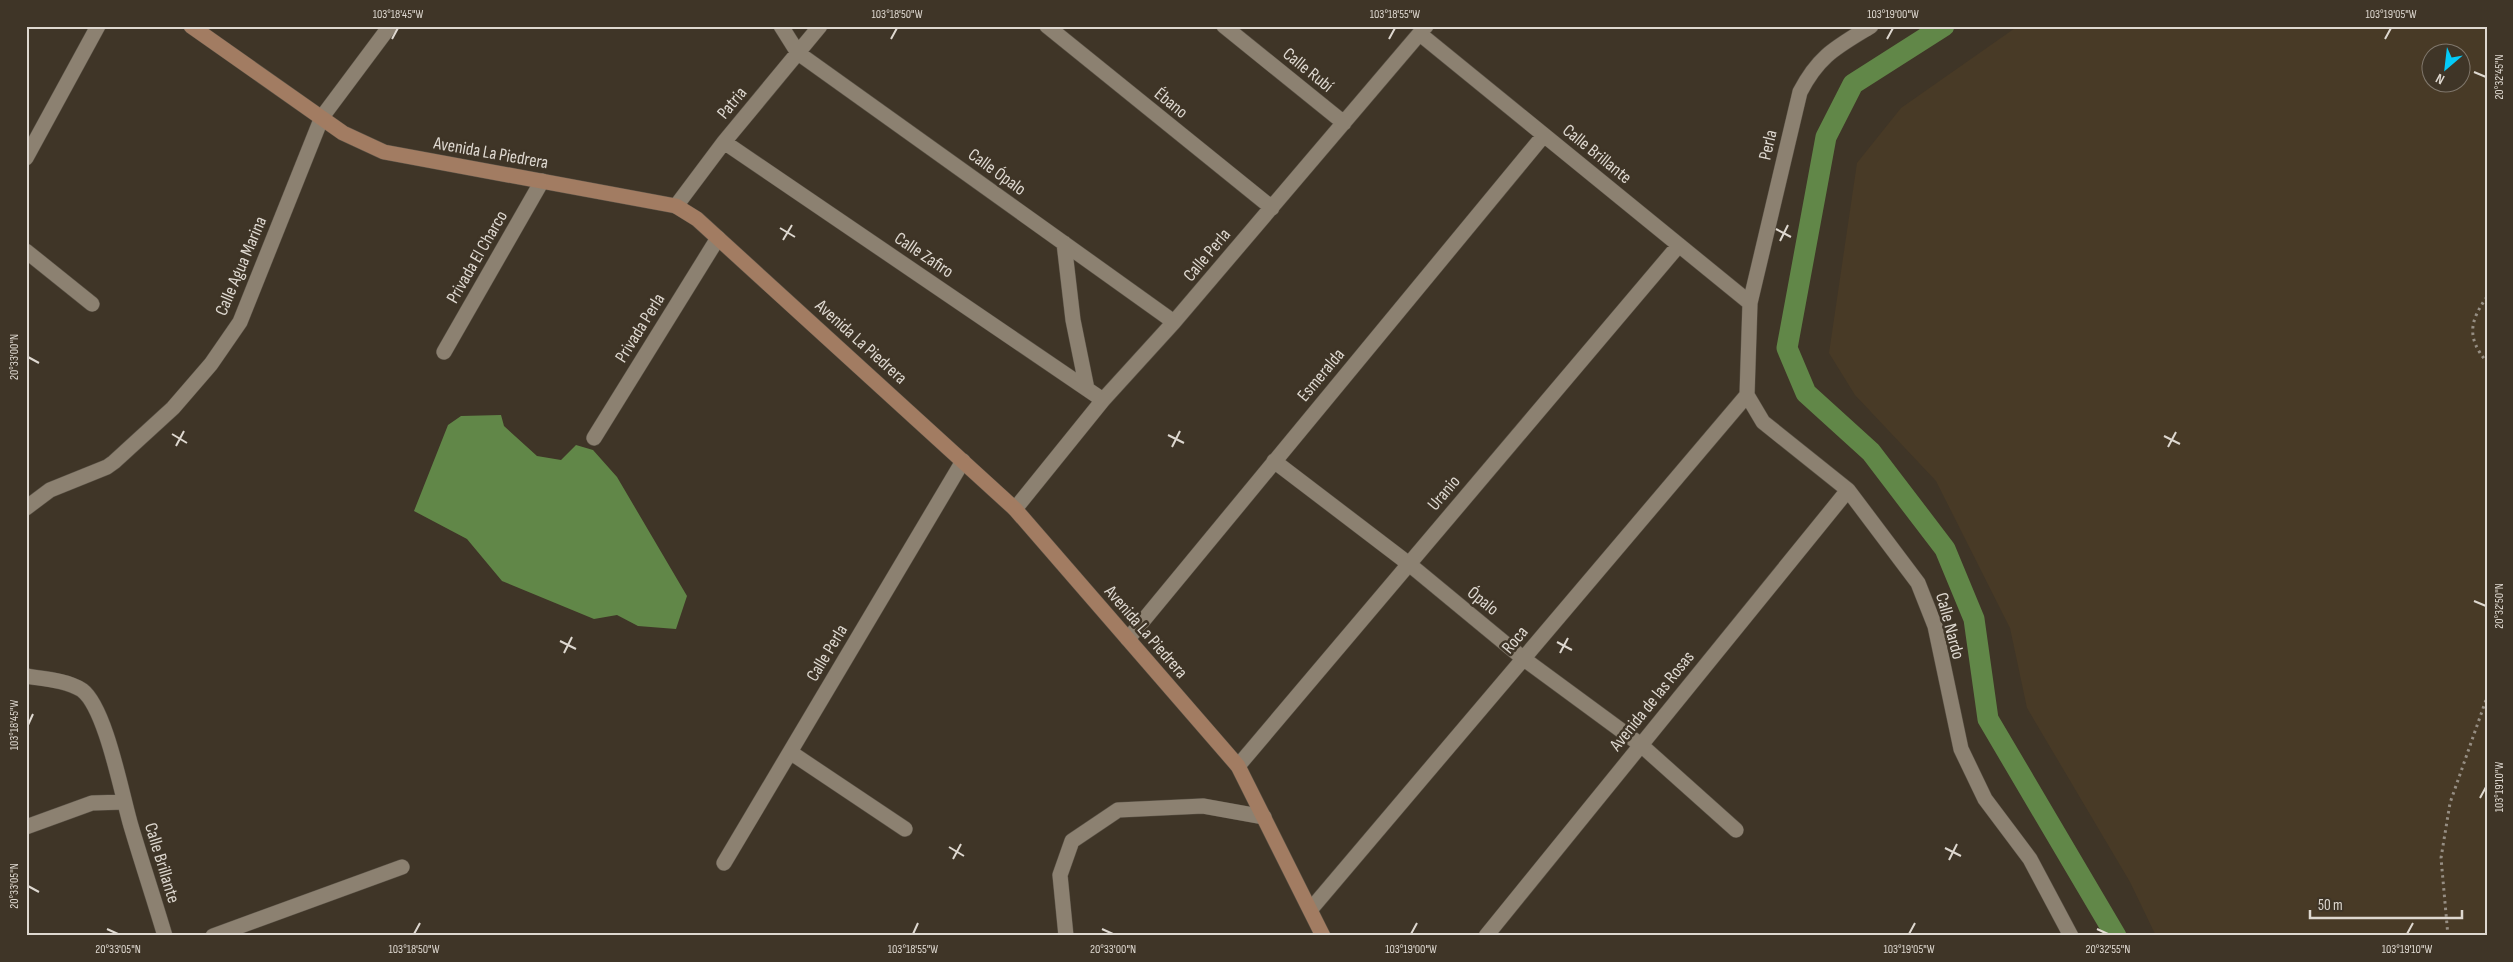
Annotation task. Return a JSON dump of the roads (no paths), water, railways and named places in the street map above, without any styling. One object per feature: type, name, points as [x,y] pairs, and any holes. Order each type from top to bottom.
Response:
[{"type":"street","points":[[26,158],[98,26]]},
{"type":"street","name":"Avenida La Piedrera","points":[[191,26],[343,132],[384,152],[676,206],[697,219],[1015,509],[1238,766],[1323,936]]},
{"type":"street","name":"Calle Agua Marina","points":[[26,508],[50,490],[107,467],[114,462],[174,408],[211,364],[240,322],[322,117],[390,26]]},
{"type":"street","points":[[781,26],[798,53]]},
{"type":"street","name":"Patria","points":[[676,206],[724,142],[820,26]]},
{"type":"street","name":"Ébano","points":[[1047,26],[1272,208]]},
{"type":"street","name":"Perla","points":[[1750,303],[1800,92],[1809,73],[1828,52],[1871,26]]},
{"type":"street","name":"Calle Rubí","points":[[1228,27],[1344,123]]},
{"type":"street","name":"Calle Perla","points":[[1015,509],[1103,400],[1174,322],[1423,30]]},
{"type":"street","name":"Calle Brillante","points":[[1423,30],[1544,135],[1750,303]]},
{"type":"street","name":"Calle Ópalo","points":[[798,53],[1174,322]]},
{"type":"street","name":"Esmeralda","points":[[1128,639],[1544,135]]},
{"type":"street","name":"Calle Zafiro","points":[[724,142],[1103,400]]},
{"type":"street","name":"Privada El Charco","points":[[444,352],[542,181]]},
{"type":"street","name":"Privada Perla","points":[[594,438],[718,238]]},
{"type":"street","points":[[1064,243],[1073,320],[1087,389]]},
{"type":"street","name":"Uranio","points":[[1238,766],[1679,245]]},
{"type":"street","points":[[26,251],[92,304]]},
{"type":"street","points":[[1747,395],[1750,303]]},
{"type":"street","name":"Calle Nardo","points":[[1747,395],[1763,422],[1848,490],[1918,583],[1934,626],[1961,749],[1985,799],[2030,859],[2071,936]]},
{"type":"street","name":"Roca","points":[[1311,909],[1747,395]]},
{"type":"street","name":"Calle Perla","points":[[724,863],[963,461]]},
{"type":"street","name":"Ópalo","points":[[1274,461],[1409,564],[1524,658],[1641,745],[1736,830]]},
{"type":"street","name":"Avenida de las Rosas","points":[[1486,936],[1848,490]]},
{"type":"street","name":"Calle Brillante","points":[[26,676],[71,686],[89,697],[108,741],[124,802],[165,936]]},
{"type":"street","points":[[790,752],[905,829]]},
{"type":"street","points":[[26,827],[92,803],[124,802]]},
{"type":"street","points":[[1066,936],[1060,875],[1072,841],[1118,810],[1204,806],[1264,817]]},
{"type":"street","points":[[213,936],[402,867]]},
{"type":"waterway","points":[[1944,26],[1853,84],[1826,137],[1787,348],[1806,393],[1871,452],[1945,549],[1974,619],[1988,719],[2116,936]]}]
